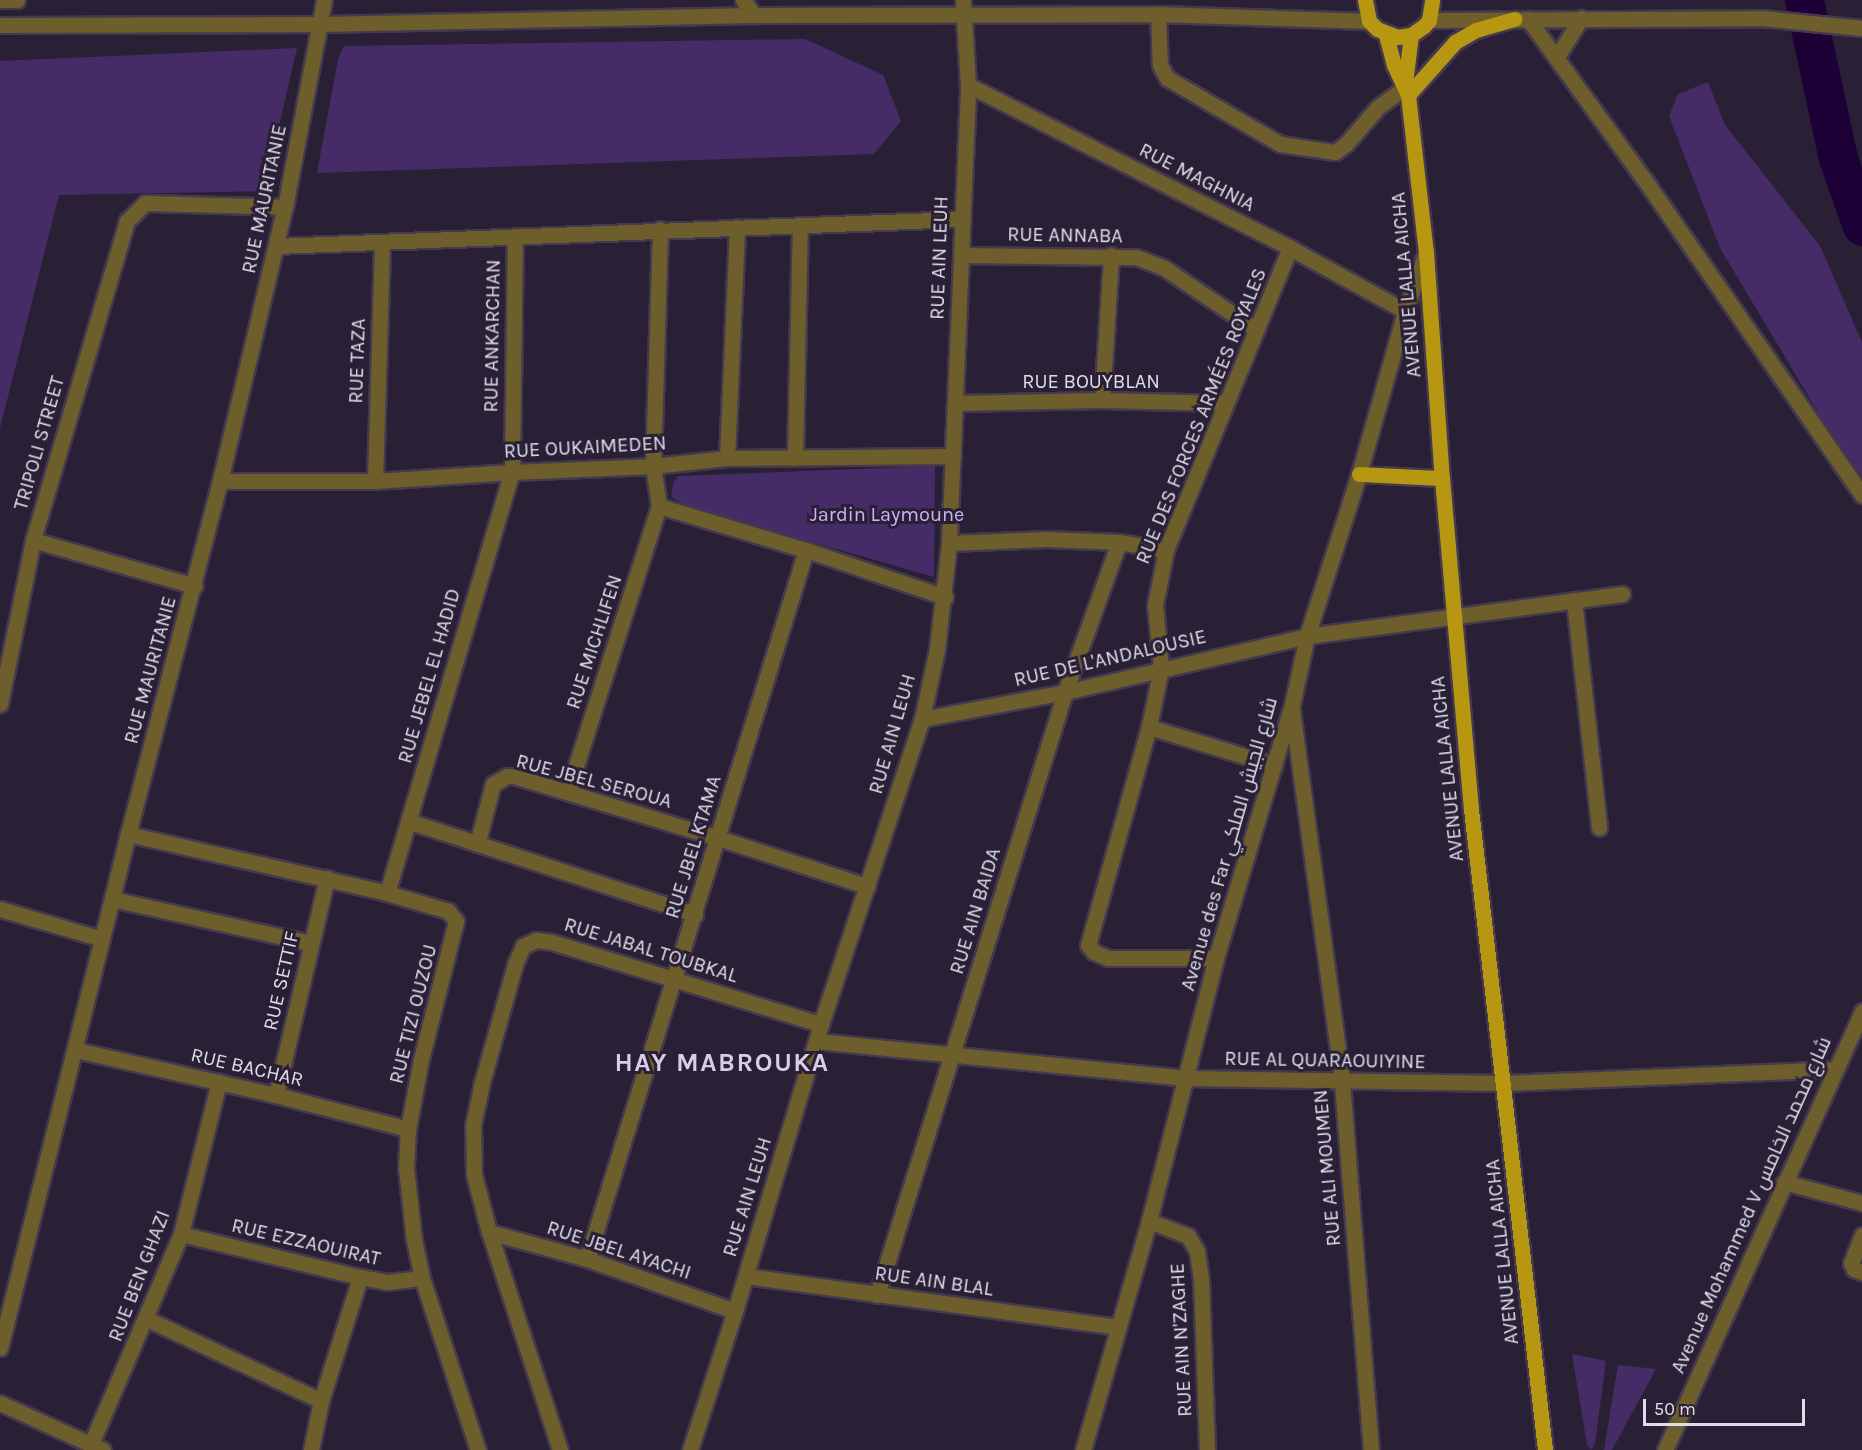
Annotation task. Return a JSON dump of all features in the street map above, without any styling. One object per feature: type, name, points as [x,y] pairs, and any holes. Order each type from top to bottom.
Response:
[{"type":"main road","points":[[1365,0],[1369,21],[1386,35],[1398,37],[1411,35],[1429,20],[1432,0]]},
{"type":"main road","points":[[1406,88],[1455,42],[1476,30],[1521,19]]},
{"type":"main road","points":[[1386,35],[1394,65],[1406,88]]},
{"type":"main road","points":[[1406,88],[1411,35]]},
{"type":"main road","name":"AVENUE LALLA AICHA","points":[[1406,88],[1426,252],[1453,616],[1471,809],[1505,1083],[1545,1450]]},
{"type":"main road","points":[[1359,474],[1442,478]]},
{"type":"street","points":[[0,0],[16,0]]},
{"type":"street","name":"RUE MAURITANIE","points":[[0,1348],[128,834],[195,586],[285,207],[324,0]]},
{"type":"street","points":[[743,0],[754,15]]},
{"type":"street","points":[[0,25],[321,24],[964,8],[1369,21]]},
{"type":"street","name":"RUE AIN LEUH","points":[[690,1450],[746,1276],[821,1024],[922,719],[945,597],[949,543],[961,255],[960,219],[968,85],[964,8]]},
{"type":"street","points":[[1158,14],[1160,65],[1167,78],[1280,144],[1335,152],[1346,144],[1378,107],[1406,88]]},
{"type":"street","points":[[1557,57],[1581,18]]},
{"type":"street","points":[[1429,20],[1761,18],[1862,28]]},
{"type":"street","points":[[1521,19],[1557,57],[1862,495]]},
{"type":"street","name":"RUE MAGHNIA","points":[[968,85],[1290,248],[1405,311]]},
{"type":"street","name":"TRIPOLI STREET","points":[[0,704],[33,540],[124,229],[136,209],[145,203],[285,207]]},
{"type":"street","points":[[276,246],[660,229],[960,219]]},
{"type":"street","points":[[795,459],[800,225]]},
{"type":"street","points":[[727,458],[737,227]]},
{"type":"street","points":[[660,229],[654,466],[659,506],[806,550],[945,597]]},
{"type":"street","name":"RUE ANKARCHAN","points":[[512,472],[515,236]]},
{"type":"street","name":"RUE TAZA","points":[[375,481],[382,243]]},
{"type":"street","name":"RUE DES FORCES ARMÉES ROYALES","points":[[1216,958],[1125,959],[1103,957],[1088,945],[1149,727],[1161,668],[1155,604],[1166,550],[1290,248]]},
{"type":"street","name":"Avenue des Far شارع الجيش الملكي","points":[[1083,1450],[1149,1221],[1216,958],[1292,705],[1307,636],[1359,474],[1405,311],[1426,252]]},
{"type":"street","name":"RUE ANNABA","points":[[961,255],[1136,257],[1156,264],[1255,329]]},
{"type":"street","points":[[1102,400],[1111,255]]},
{"type":"street","name":"RUE BOUYBLAN","points":[[955,404],[1102,400],[1226,403]]},
{"type":"street","name":"RUE OUKAIMEDEN","points":[[220,481],[375,481],[654,466],[727,458],[952,456]]},
{"type":"street","name":"RUE JEBEL EL HADID","points":[[387,893],[512,472]]},
{"type":"street","name":"RUE MICHLIFEN","points":[[568,791],[659,506]]},
{"type":"street","points":[[949,543],[1046,539],[1119,542],[1166,550]]},
{"type":"street","points":[[33,540],[195,586]]},
{"type":"street","name":"RUE AIN BAIDA","points":[[877,1295],[1065,692],[1119,542]]},
{"type":"street","name":"RUE JBEL KTAMA","points":[[587,1259],[806,550]]},
{"type":"street","name":"RUE DE L'ANDALOUSIE","points":[[922,719],[1065,692],[1307,636],[1622,594]]},
{"type":"street","points":[[1574,600],[1599,828]]},
{"type":"street","name":"RUE ALI MOUMEN","points":[[1292,705],[1342,1082],[1371,1450]]},
{"type":"street","points":[[1149,727],[1274,765]]},
{"type":"street","name":"RUE JBEL SEROUA","points":[[477,844],[489,793],[493,784],[507,776],[568,791],[867,886]]},
{"type":"street","points":[[408,822],[695,914]]},
{"type":"street","name":"RUE TIZI OUZOU","points":[[128,834],[387,893],[448,910],[456,921],[421,1059],[408,1129],[408,1194],[422,1278],[478,1450]]},
{"type":"street","name":"RUE SETTIF","points":[[276,1095],[327,878]]},
{"type":"street","points":[[112,899],[312,943]]},
{"type":"street","points":[[0,909],[102,939]]},
{"type":"street","name":"RUE JABAL TOUBKAL","points":[[560,1450],[489,1232],[474,1176],[473,1125],[481,1086],[512,975],[523,946],[536,940],[552,942],[821,1024]]},
{"type":"street","name":"Avenue Mohammed V شارع محمد الخامس","points":[[1665,1450],[1862,1011]]},
{"type":"street","name":"RUE AL QUARAOUIYINE","points":[[816,1041],[1186,1078],[1505,1083],[1835,1069]]},
{"type":"street","name":"RUE BACHAR","points":[[76,1050],[276,1095],[408,1129]]},
{"type":"street","name":"RUE BEN GHAZI","points":[[97,1447],[145,1318],[181,1234],[219,1082]]},
{"type":"street","points":[[1784,1182],[1862,1203]]},
{"type":"street","name":"RUE AIN N'ZAGHE","points":[[1149,1221],[1188,1236],[1197,1251],[1201,1278],[1207,1450]]},
{"type":"street","name":"RUE JBEL AYACHI","points":[[489,1232],[587,1259],[735,1311]]},
{"type":"street","name":"RUE EZZAOUIRAT","points":[[181,1234],[360,1277],[388,1282],[422,1278]]},
{"type":"street","points":[[1862,1235],[1851,1263],[1854,1269],[1862,1272]]},
{"type":"street","name":"RUE AIN BLAL","points":[[746,1276],[1117,1327]]},
{"type":"street","points":[[311,1450],[321,1401],[360,1277]]},
{"type":"street","points":[[145,1318],[321,1401]]},
{"type":"street","points":[[0,1403],[97,1447]]},
{"type":"green space","points":[[805,39],[883,75],[901,121],[874,154],[317,173],[338,59],[344,46]]},
{"type":"green space","points":[[297,48],[264,191],[59,195],[0,428],[0,61]]},
{"type":"green space","points":[[1708,82],[1725,125],[1820,246],[1862,342],[1862,477],[1822,419],[1720,248],[1669,116],[1678,94]]},
{"type":"green space","name":"Jardin Laymoune","points":[[935,466],[934,577],[687,506],[671,497],[673,484],[678,476]]},
{"type":"green space","points":[[1572,1354],[1606,1361],[1595,1443],[1591,1450],[1587,1445]]},
{"type":"green space","points":[[1618,1365],[1656,1369],[1612,1450],[1604,1450]]},
{"type":"waterway","points":[[1804,0],[1838,158],[1862,226]]},
{"type":"district","name":"HAY MABROUKA","points":[[722,1063]]}]
